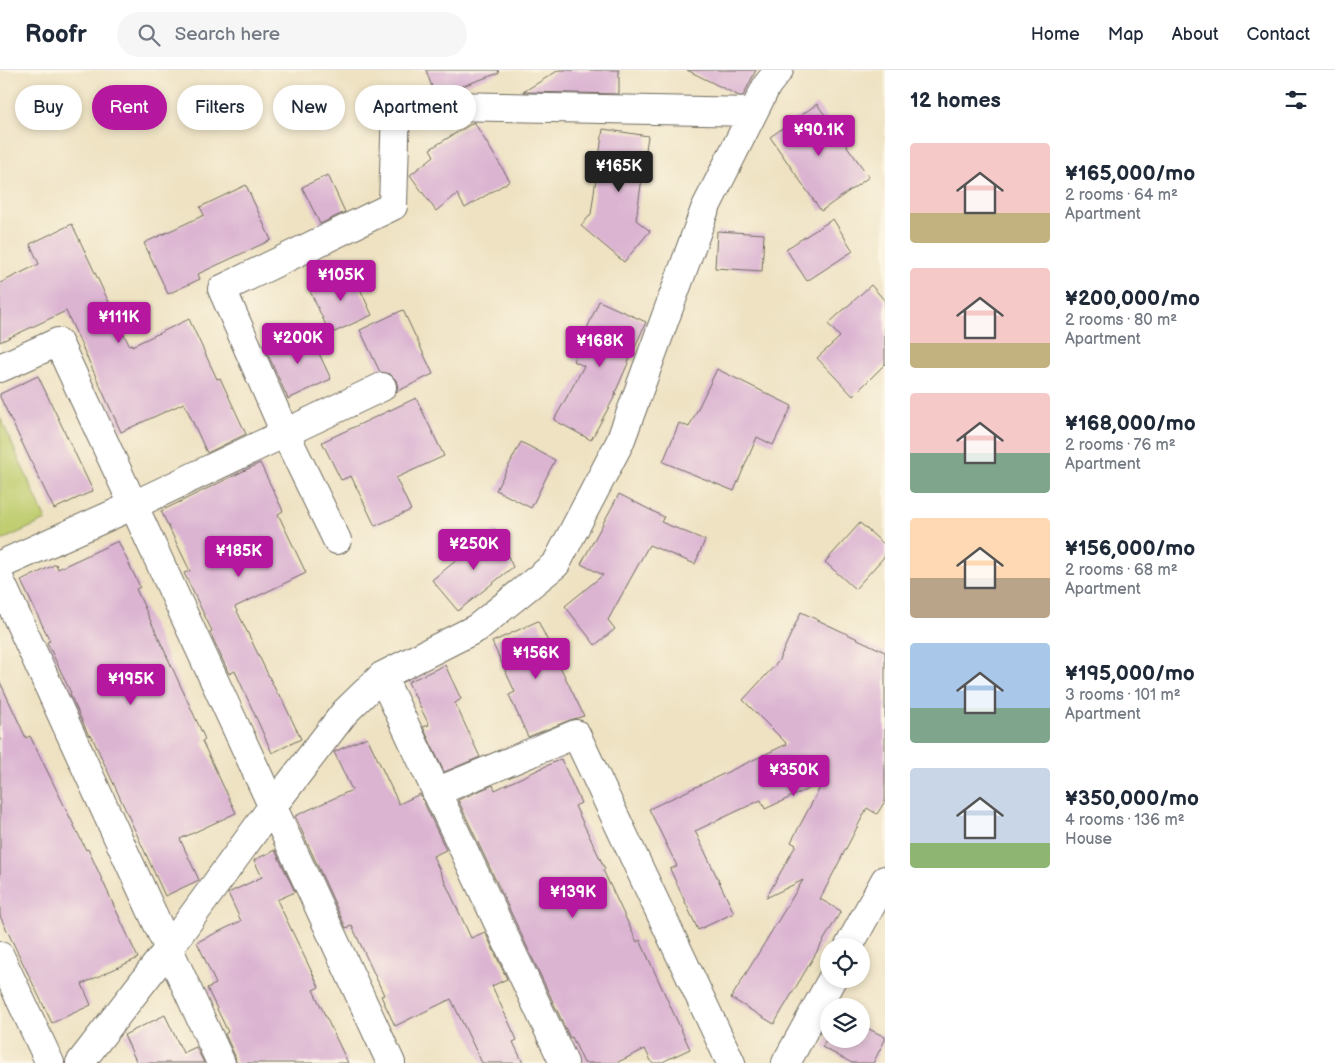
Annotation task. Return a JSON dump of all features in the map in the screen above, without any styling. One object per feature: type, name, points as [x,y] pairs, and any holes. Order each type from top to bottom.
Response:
[{"type":"street","points":[[80,1063],[169,948],[345,712],[382,676],[478,628],[556,564],[620,442],[705,209],[767,85],[779,70]]},
{"type":"street","points":[[336,540],[285,433],[222,289],[393,206],[396,105],[753,112]]},
{"type":"street","points":[[0,368],[58,342],[391,1063]]},
{"type":"street","points":[[0,565],[382,387]]},
{"type":"street","points":[[0,580],[221,1063]]},
{"type":"street","points":[[382,676],[564,1063]]},
{"type":"street","points":[[436,792],[576,734],[731,1063]]},
{"type":"street","points":[[853,938],[885,880]]},
{"type":"street","points":[[0,956],[50,1063]]},
{"type":"street","points":[[786,1063],[827,988]]},
{"type":"green space","points":[[0,417],[46,520],[0,541]]},
{"type":"building","points":[[426,70],[498,70],[499,73],[465,85],[431,85]]},
{"type":"building","points":[[559,70],[619,70],[619,94],[523,92]]},
{"type":"building","points":[[687,70],[756,70],[743,96],[739,96]]},
{"type":"building","points":[[817,104],[869,177],[821,211],[770,137]]},
{"type":"building","points":[[476,125],[510,181],[465,208],[457,194],[436,211],[410,175],[434,156],[430,149],[461,130],[476,130]]},
{"type":"building","points":[[603,129],[648,136],[636,220],[650,231],[624,262],[581,226],[591,214]]},
{"type":"building","points":[[328,175],[345,212],[320,224],[302,187]]},
{"type":"building","points":[[246,185],[271,240],[198,274],[200,279],[168,294],[144,243],[204,215],[200,207]]},
{"type":"building","points":[[833,219],[853,251],[807,281],[786,249]]},
{"type":"building","points":[[72,224],[129,345],[132,344],[132,346],[189,319],[217,379],[220,378],[246,434],[207,453],[184,403],[121,432],[66,311],[0,342],[0,283],[39,264],[30,244]]},
{"type":"building","points":[[717,231],[764,234],[762,271],[715,268]]},
{"type":"building","points":[[351,269],[372,315],[330,334],[309,289]]},
{"type":"building","points":[[871,285],[885,301],[885,364],[853,396],[817,358],[840,337],[828,324]]},
{"type":"building","points":[[599,301],[646,322],[616,394],[591,440],[554,420],[584,366],[573,361]]},
{"type":"building","points":[[403,310],[433,374],[396,392],[398,388],[396,380],[390,374],[380,372],[360,330]]},
{"type":"building","points":[[308,330],[331,379],[288,399],[266,350]]},
{"type":"building","points":[[717,369],[792,406],[773,445],[757,437],[734,491],[663,462],[679,423],[689,427]]},
{"type":"building","points":[[38,376],[93,491],[54,509],[0,397],[0,394]]},
{"type":"building","points":[[416,398],[444,456],[396,478],[411,510],[375,526],[351,476],[341,480],[322,442]]},
{"type":"building","points":[[521,442],[555,460],[531,508],[496,490]]},
{"type":"building","points":[[260,463],[283,511],[278,514],[306,573],[235,607],[301,739],[272,753],[235,671],[229,674],[210,632],[212,631],[184,573],[190,571],[161,511]]},
{"type":"building","points":[[619,494],[664,517],[661,522],[705,540],[695,564],[649,545],[608,620],[615,629],[595,645],[565,606],[603,575],[581,564]]},
{"type":"building","points":[[860,523],[885,545],[885,556],[855,589],[825,562]]},
{"type":"building","points":[[495,529],[513,567],[458,611],[432,580]]},
{"type":"building","points":[[118,541],[140,587],[136,589],[205,739],[202,741],[236,813],[180,839],[199,880],[165,896],[91,735],[89,736],[47,642],[50,641],[21,581],[56,564],[58,569]]},
{"type":"building","points":[[801,612],[885,652],[885,801],[877,814],[867,808],[820,899],[841,911],[825,938],[820,938],[820,946],[774,1024],[731,998],[803,880],[766,898],[796,845],[791,842],[823,782],[765,809],[761,800],[695,831],[734,913],[698,930],[670,869],[677,866],[649,809],[787,744],[743,700],[778,662]]},
{"type":"building","points":[[538,621],[584,716],[528,737],[509,695],[515,692],[492,642]]},
{"type":"building","points":[[445,665],[461,699],[455,703],[480,757],[444,772],[423,727],[429,725],[408,682]]},
{"type":"building","points":[[0,682],[26,738],[30,736],[86,850],[88,849],[138,958],[82,984],[91,1005],[52,1023],[0,916]]},
{"type":"building","points":[[367,737],[399,804],[420,794],[446,850],[433,856],[471,938],[485,932],[507,979],[492,986],[517,1040],[513,1042],[523,1063],[482,1063],[451,999],[395,1026],[381,996],[384,995],[352,926],[346,928],[295,816],[352,790],[334,752]]},
{"type":"building","points":[[561,759],[581,803],[575,806],[605,869],[603,870],[637,942],[640,940],[690,1049],[660,1063],[652,1063],[645,1049],[616,1063],[584,1063],[572,1037],[570,1038],[458,800],[493,785],[495,790]]},
{"type":"building","points":[[275,850],[295,892],[277,900],[319,987],[313,990],[348,1063],[236,1063],[235,1056],[225,1034],[228,1032],[207,988],[216,984],[197,942],[241,921],[228,893],[262,877],[254,860]]},
{"type":"building","points":[[165,1015],[183,1053],[196,1047],[204,1063],[137,1063],[124,1035]]},
{"type":"building","points":[[870,1030],[885,1037],[873,1063],[852,1063],[824,1048],[870,1048]]}]
